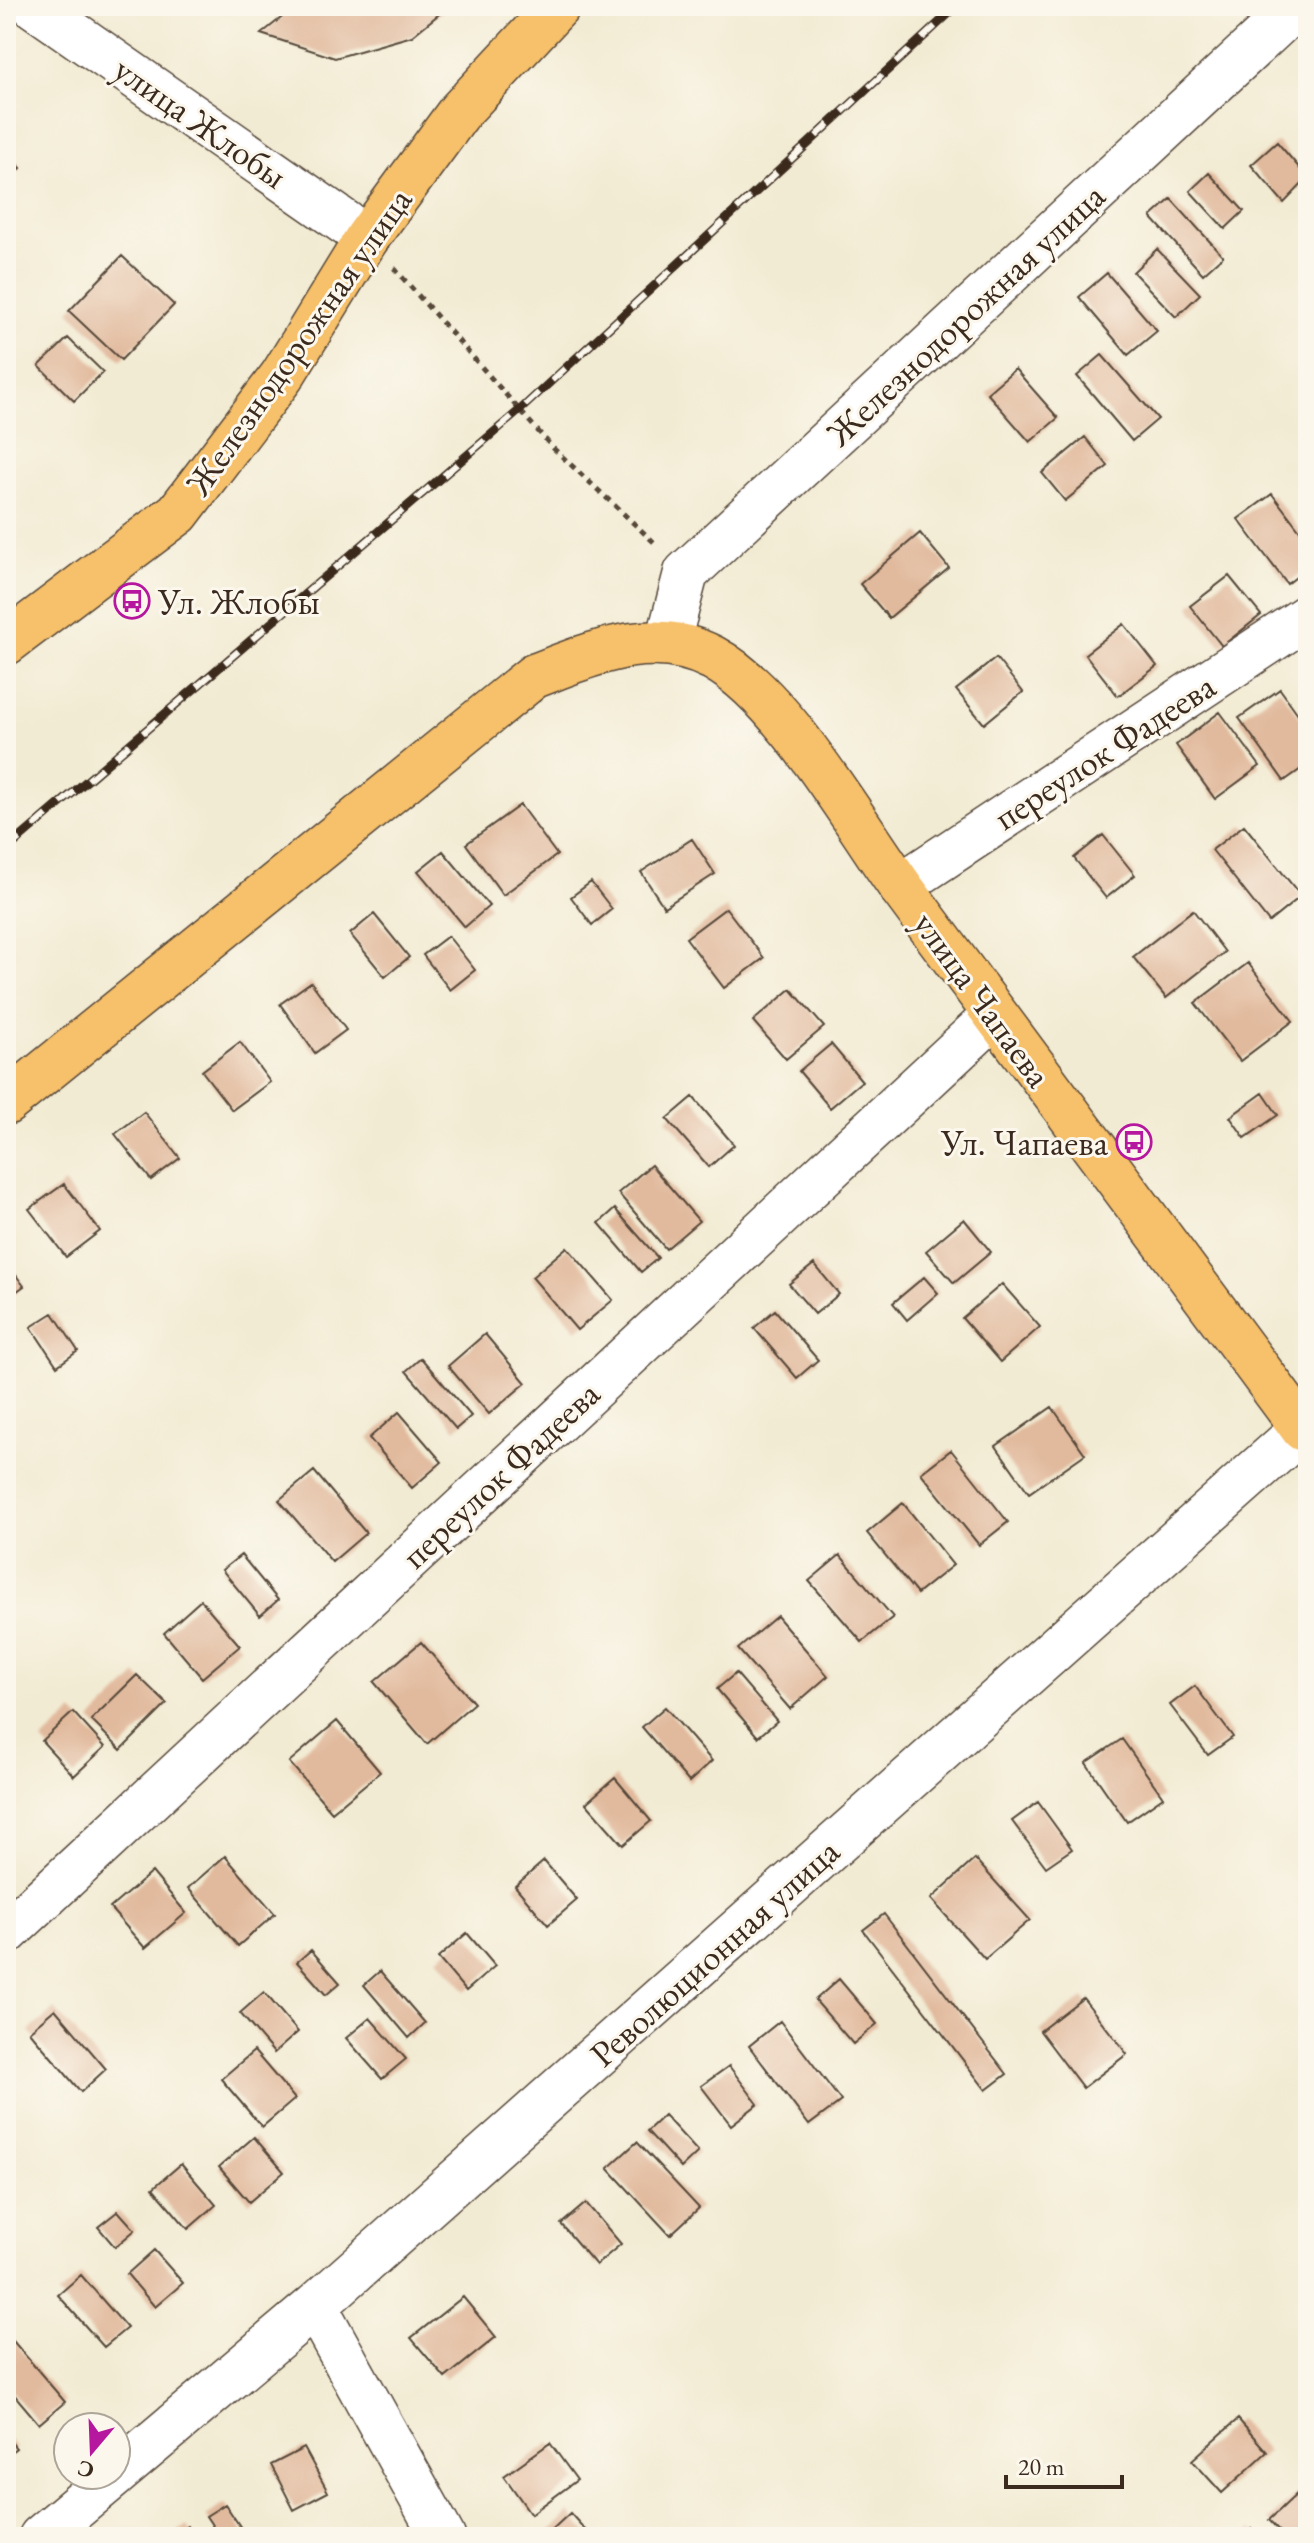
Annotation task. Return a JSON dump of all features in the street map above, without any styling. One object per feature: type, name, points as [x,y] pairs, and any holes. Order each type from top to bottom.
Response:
[{"type":"main road","name":"Железнодорожная улица","points":[[6,643],[178,513],[282,376],[367,238],[460,111],[558,6]]},
{"type":"main road","name":"улица Чапаева","points":[[668,642],[711,657],[746,680],[777,713],[995,1015],[1305,1426]]},
{"type":"main road","points":[[6,1103],[534,676],[622,644],[668,642]]},
{"type":"street","name":"улица Жлобы","points":[[34,6],[367,238]]},
{"type":"street","name":"Железнодорожная улица","points":[[686,573],[1297,6]]},
{"type":"street","points":[[668,642],[686,573]]},
{"type":"street","name":"переулок Фадеева","points":[[900,886],[1308,616]]},
{"type":"street","name":"переулок Фадеева","points":[[6,1933],[995,1015]]},
{"type":"street","name":"Революционная улица","points":[[132,2460],[315,2306],[1305,1426]]},
{"type":"street","points":[[315,2306],[443,2537]]},
{"type":"street","name":"Революционная улица","points":[[41,2537],[95,2491]]},
{"type":"path","points":[[367,238],[553,448],[686,573]]},
{"type":"building","points":[[296,6],[449,6],[412,36],[335,58],[261,34]]},
{"type":"building","points":[[1277,142],[1308,178],[1284,203],[1251,165]]},
{"type":"building","points":[[6,153],[21,168],[6,183]]},
{"type":"building","points":[[1209,173],[1244,211],[1225,229],[1190,191]]},
{"type":"building","points":[[1171,199],[1223,256],[1203,274],[1151,217]]},
{"type":"building","points":[[1157,249],[1200,294],[1176,317],[1133,272]]},
{"type":"building","points":[[122,256],[174,305],[121,360],[69,311]]},
{"type":"building","points":[[1107,273],[1157,331],[1128,355],[1079,297]]},
{"type":"building","points":[[68,338],[103,372],[74,401],[39,366]]},
{"type":"building","points":[[1102,355],[1158,419],[1132,441],[1077,376]]},
{"type":"building","points":[[1015,369],[1058,418],[1030,442],[987,393]]},
{"type":"building","points":[[1085,437],[1108,466],[1065,501],[1042,473]]},
{"type":"building","points":[[1272,494],[1308,541],[1308,568],[1287,584],[1238,519]]},
{"type":"building","points":[[920,533],[949,568],[889,618],[860,584]]},
{"type":"building","points":[[1229,576],[1261,615],[1222,646],[1190,606]]},
{"type":"building","points":[[1124,624],[1157,666],[1118,696],[1085,654]]},
{"type":"building","points":[[996,658],[1023,692],[984,724],[956,690]]},
{"type":"building","points":[[1280,689],[1308,728],[1308,764],[1284,781],[1239,718]]},
{"type":"building","points":[[1220,712],[1260,766],[1215,799],[1176,745]]},
{"type":"building","points":[[520,805],[557,855],[503,895],[466,844]]},
{"type":"building","points":[[1244,825],[1301,896],[1269,922],[1212,850]]},
{"type":"building","points":[[1103,835],[1135,875],[1106,898],[1074,858]]},
{"type":"building","points":[[692,839],[715,874],[664,907],[641,872]]},
{"type":"building","points":[[443,851],[489,906],[465,927],[418,871]]},
{"type":"building","points":[[591,882],[612,909],[592,925],[571,897]]},
{"type":"building","points":[[726,908],[764,958],[724,988],[686,938]]},
{"type":"building","points":[[1193,910],[1225,952],[1166,998],[1133,957]]},
{"type":"building","points":[[374,914],[409,957],[385,977],[350,934]]},
{"type":"building","points":[[448,936],[475,970],[450,990],[423,955]]},
{"type":"building","points":[[1248,963],[1293,1021],[1240,1061],[1195,1003]]},
{"type":"building","points":[[311,982],[346,1030],[315,1053],[280,1004]]},
{"type":"building","points":[[791,989],[824,1027],[786,1059],[753,1021]]},
{"type":"building","points":[[240,1042],[270,1082],[232,1110],[202,1071]]},
{"type":"building","points":[[831,1044],[862,1081],[830,1108],[799,1071]]},
{"type":"building","points":[[1263,1093],[1278,1115],[1245,1138],[1230,1117]]},
{"type":"building","points":[[693,1097],[734,1145],[709,1167],[667,1119]]},
{"type":"building","points":[[144,1112],[180,1158],[151,1180],[115,1134]]},
{"type":"building","points":[[651,1165],[699,1221],[666,1249],[618,1193]]},
{"type":"building","points":[[64,1184],[100,1231],[66,1257],[29,1209]]},
{"type":"building","points":[[615,1209],[658,1258],[641,1272],[599,1223]]},
{"type":"building","points":[[964,1219],[991,1252],[954,1283],[926,1251]]},
{"type":"building","points":[[567,1247],[613,1300],[577,1330],[532,1277]]},
{"type":"building","points":[[6,1262],[24,1286],[6,1299]]},
{"type":"building","points":[[814,1264],[839,1294],[815,1314],[789,1284]]},
{"type":"building","points":[[924,1277],[938,1293],[907,1320],[893,1303]]},
{"type":"building","points":[[1002,1284],[1040,1327],[1000,1362],[962,1318]]},
{"type":"building","points":[[775,1310],[818,1360],[797,1378],[754,1328]]},
{"type":"building","points":[[53,1313],[78,1351],[57,1366],[31,1327]]},
{"type":"building","points":[[485,1334],[526,1383],[489,1414],[448,1366]]},
{"type":"building","points":[[421,1358],[471,1416],[456,1429],[406,1371]]},
{"type":"building","points":[[1052,1407],[1085,1454],[1029,1493],[996,1446]]},
{"type":"building","points":[[399,1412],[442,1462],[412,1488],[369,1438]]},
{"type":"building","points":[[951,1450],[1008,1522],[979,1545],[921,1473]]},
{"type":"building","points":[[314,1471],[366,1533],[332,1562],[279,1500]]},
{"type":"building","points":[[903,1503],[953,1565],[917,1594],[867,1533]]},
{"type":"building","points":[[241,1555],[278,1600],[260,1616],[222,1570]]},
{"type":"building","points":[[840,1555],[893,1617],[862,1642],[809,1581]]},
{"type":"building","points":[[201,1600],[240,1646],[202,1678],[164,1633]]},
{"type":"building","points":[[777,1616],[828,1676],[790,1709],[738,1649]]},
{"type":"building","points":[[421,1642],[474,1703],[427,1744],[374,1682]]},
{"type":"building","points":[[736,1673],[777,1721],[758,1737],[717,1689]]},
{"type":"building","points":[[137,1675],[167,1704],[121,1750],[91,1720]]},
{"type":"building","points":[[1195,1686],[1233,1737],[1208,1755],[1170,1705]]},
{"type":"building","points":[[665,1707],[712,1761],[689,1782],[642,1727]]},
{"type":"building","points":[[73,1712],[105,1747],[74,1776],[42,1741]]},
{"type":"building","points":[[337,1721],[380,1772],[332,1812],[289,1762]]},
{"type":"building","points":[[1122,1739],[1163,1797],[1127,1822],[1086,1763]]},
{"type":"building","points":[[615,1778],[651,1821],[623,1845],[586,1803]]},
{"type":"building","points":[[1038,1802],[1072,1849],[1046,1867],[1012,1821]]},
{"type":"building","points":[[225,1856],[275,1914],[238,1946],[188,1888]]},
{"type":"building","points":[[975,1859],[1030,1920],[985,1959],[931,1899]]},
{"type":"building","points":[[544,1861],[577,1900],[548,1925],[515,1886]]},
{"type":"building","points":[[152,1872],[186,1913],[145,1948],[110,1908]]},
{"type":"building","points":[[884,1914],[1007,2074],[986,2090],[863,1930]]},
{"type":"building","points":[[467,1933],[495,1966],[466,1991],[438,1958]]},
{"type":"building","points":[[311,1950],[340,1983],[326,1995],[297,1962]]},
{"type":"building","points":[[380,1971],[425,2023],[409,2038],[364,1985]]},
{"type":"building","points":[[839,1979],[877,2024],[853,2044],[815,2000]]},
{"type":"building","points":[[264,1992],[298,2032],[274,2053],[240,2013]]},
{"type":"building","points":[[1083,1998],[1127,2054],[1083,2088],[1040,2031]]},
{"type":"building","points":[[55,2009],[106,2069],[81,2092],[29,2031]]},
{"type":"building","points":[[370,2018],[406,2059],[382,2079],[346,2038]]},
{"type":"building","points":[[780,2021],[841,2101],[809,2125],[749,2046]]},
{"type":"building","points":[[254,2051],[295,2099],[262,2127],[221,2079]]},
{"type":"building","points":[[729,2066],[758,2104],[731,2125],[701,2086]]},
{"type":"building","points":[[664,2115],[698,2152],[681,2168],[647,2131]]},
{"type":"building","points":[[254,2137],[284,2172],[249,2202],[219,2167]]},
{"type":"building","points":[[637,2142],[699,2208],[670,2235],[608,2168]]},
{"type":"building","points":[[181,2164],[216,2205],[188,2229],[153,2188]]},
{"type":"building","points":[[586,2203],[621,2244],[596,2265],[561,2224]]},
{"type":"building","points":[[118,2211],[135,2230],[115,2247],[98,2227]]},
{"type":"building","points":[[154,2250],[183,2283],[155,2307],[127,2274]]},
{"type":"building","points":[[81,2275],[127,2328],[104,2347],[58,2295]]},
{"type":"building","points":[[463,2297],[496,2337],[445,2378],[411,2338]]},
{"type":"building","points":[[13,2341],[65,2402],[39,2424],[6,2385],[6,2346]]},
{"type":"building","points":[[1238,2419],[1267,2452],[1222,2493],[1192,2460]]},
{"type":"building","points":[[6,2436],[16,2448],[6,2456]]},
{"type":"building","points":[[550,2443],[577,2480],[531,2514],[504,2476]]},
{"type":"building","points":[[304,2448],[328,2492],[294,2510],[271,2465]]},
{"type":"building","points":[[1300,2491],[1308,2499],[1308,2537],[1285,2537],[1269,2520]]},
{"type":"building","points":[[225,2504],[247,2537],[220,2537],[206,2516]]},
{"type":"building","points":[[570,2513],[588,2533],[585,2537],[544,2537]]},
{"type":"building","points":[[187,2526],[194,2537],[169,2537]]},
{"type":"building","points":[[1252,2529],[1259,2537],[1243,2537]]},
{"type":"railway","points":[[6,850],[520,410],[957,6]]},
{"type":"place","name":"Ул. Жлобы","points":[[132,601]]},
{"type":"place","name":"Ул. Чапаева","points":[[1134,1142]]}]
